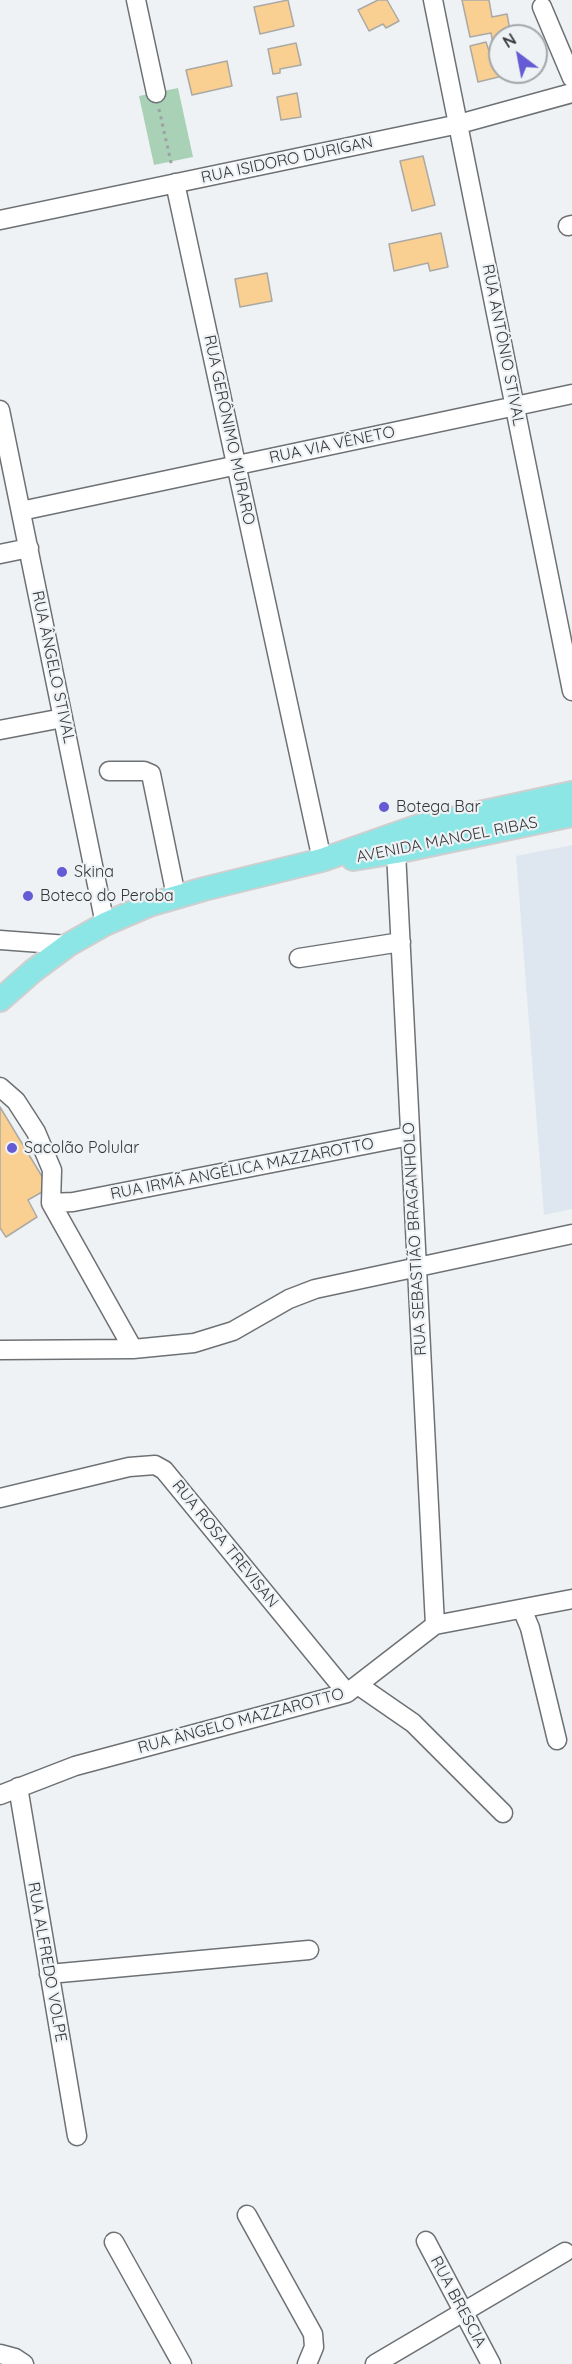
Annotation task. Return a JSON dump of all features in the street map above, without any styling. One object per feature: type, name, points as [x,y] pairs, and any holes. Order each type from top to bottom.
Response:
[{"type":"main road","name":"AVENIDA MANOEL RIBAS","points":[[0,999],[33,970],[68,945],[127,914],[176,896],[322,860],[419,826],[572,793]]},
{"type":"main road","name":"AVENIDA MANOEL RIBAS","points":[[322,860],[351,859],[396,852],[572,815]]},
{"type":"street","points":[[136,0],[156,93]]},
{"type":"street","name":"RUA ANTÔNIO STIVAL","points":[[433,0],[572,691]]},
{"type":"street","points":[[542,7],[572,78]]},
{"type":"street","name":"RUA ISIDORO DURIGAN","points":[[0,220],[459,124],[572,93]]},
{"type":"street","name":"RUA GERÔNIMO MURARO","points":[[175,183],[322,860]]},
{"type":"street","name":"RUA VIA VÊNETO","points":[[21,511],[572,394]]},
{"type":"street","name":"RUA ÂNGELO STIVAL","points":[[0,410],[105,924]]},
{"type":"street","points":[[0,554],[28,548]]},
{"type":"street","points":[[0,730],[63,718]]},
{"type":"street","points":[[109,771],[144,771],[152,774],[176,896]]},
{"type":"street","name":"RUA SEBASTIÃO BRAGANHOLO","points":[[396,852],[435,1625]]},
{"type":"street","points":[[0,940],[68,945]]},
{"type":"street","points":[[299,958],[400,942]]},
{"type":"street","points":[[0,1087],[16,1101],[36,1132],[52,1170],[51,1203],[133,1349]]},
{"type":"street","name":"RUA IRMÃ ANGÉLICA MAZZAROTTO","points":[[51,1203],[74,1202],[410,1136]]},
{"type":"street","points":[[0,1350],[133,1349],[175,1346],[216,1337],[251,1322],[302,1293],[572,1234]]},
{"type":"street","name":"RUA ROSA TREVISAN","points":[[0,1498],[129,1467],[155,1465],[164,1470],[352,1689],[413,1723],[502,1813]]},
{"type":"street","name":"RUA ÂNGELO MAZZAROTTO","points":[[0,1795],[75,1766],[352,1689],[435,1625],[572,1599]]},
{"type":"street","points":[[522,1609],[530,1628],[557,1740]]},
{"type":"street","name":"RUA ALFREDO VOLPE","points":[[18,1788],[77,2136]]},
{"type":"street","points":[[49,1974],[309,1950]]},
{"type":"street","points":[[247,2215],[314,2334],[314,2347],[307,2364]]},
{"type":"street","name":"RUA BRESCIA","points":[[426,2241],[491,2364]]},
{"type":"street","points":[[114,2242],[182,2364]]},
{"type":"street","points":[[375,2364],[565,2252]]},
{"type":"street","points":[[0,2354],[15,2358],[24,2364]]},
{"type":"path","points":[[156,93],[175,183]]},
{"type":"shaded area","points":[[572,845],[572,1209],[544,1215],[516,856]]},
{"type":"green space","points":[[178,88],[193,157],[154,165],[139,96]]},
{"type":"building","points":[[288,0],[294,26],[260,34],[254,7]]},
{"type":"building","points":[[378,0],[387,0],[399,21],[386,28],[383,24],[369,31],[358,10]]},
{"type":"building","points":[[462,0],[489,0],[492,17],[507,14],[509,24],[488,24],[488,34],[470,37]]},
{"type":"building","points":[[486,42],[488,80],[478,82],[470,46]]},
{"type":"building","points":[[296,43],[301,65],[280,69],[280,73],[273,74],[268,49]]},
{"type":"building","points":[[227,61],[232,86],[192,95],[186,70]]},
{"type":"building","points":[[297,93],[301,117],[281,120],[277,97]]},
{"type":"building","points":[[423,156],[435,205],[412,211],[400,161]]},
{"type":"building","points":[[441,233],[448,267],[430,271],[428,263],[394,271],[389,244]]},
{"type":"building","points":[[267,273],[272,301],[240,307],[235,279]]},
{"type":"building","name":"Sacolão Polular","points":[[0,1107],[49,1188],[28,1200],[37,1217],[6,1237],[0,1228]]},
{"type":"place","name":"Botega Bar","points":[[384,807]]},
{"type":"place","name":"Skina","points":[[62,872]]},
{"type":"place","name":"Boteco do Peroba","points":[[28,896]]},
{"type":"place","name":"Sacolão Polular","points":[[12,1148]]}]
